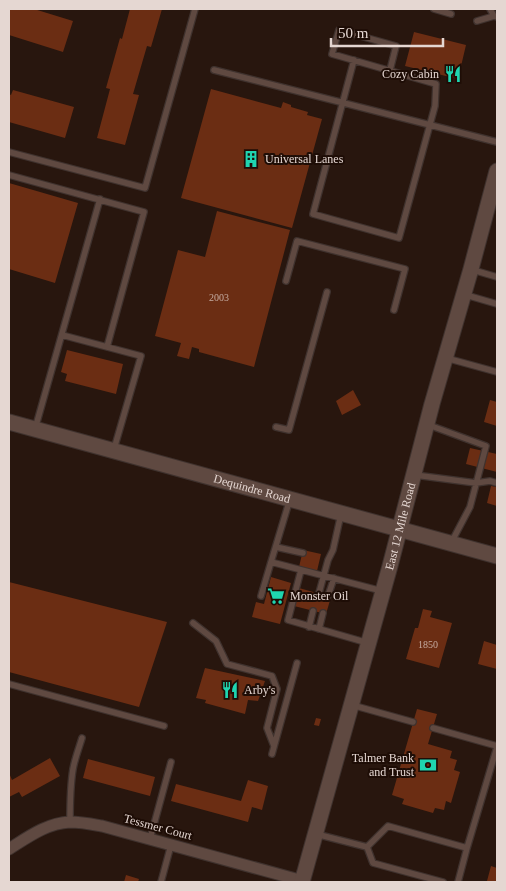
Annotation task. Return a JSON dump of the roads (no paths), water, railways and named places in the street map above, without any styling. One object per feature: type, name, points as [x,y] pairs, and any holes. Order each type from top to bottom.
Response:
[{"type":"main road","name":"East 12 Mile Road","points":[[302,882],[497,170]]},
{"type":"main road","name":"Dequindre Road","points":[[9,422],[497,556]]},
{"type":"street","name":"Tessmer Court","points":[[9,849],[37,831],[70,822],[102,826],[302,882]]},
{"type":"lane","points":[[9,152],[146,188],[195,9]]},
{"type":"lane","points":[[434,9],[451,14]]},
{"type":"lane","points":[[476,21],[495,17],[490,9]]},
{"type":"lane","points":[[354,60],[313,214],[399,238],[435,106],[436,84],[390,70],[354,60],[332,54],[339,30],[396,46],[390,70]]},
{"type":"lane","points":[[214,70],[497,142]]},
{"type":"lane","points":[[9,175],[144,212],[107,347]]},
{"type":"lane","points":[[35,429],[100,199]]},
{"type":"lane","points":[[286,281],[298,241],[405,269],[394,310]]},
{"type":"lane","points":[[471,269],[497,276]]},
{"type":"lane","points":[[276,427],[289,430],[327,292]]},
{"type":"lane","points":[[463,294],[497,304]]},
{"type":"lane","points":[[62,335],[141,356],[114,451]]},
{"type":"lane","points":[[446,358],[497,372]]},
{"type":"lane","points":[[426,424],[486,446],[470,507],[451,543]]},
{"type":"lane","points":[[413,475],[476,483],[490,481],[497,483]]},
{"type":"lane","points":[[261,596],[290,499]]},
{"type":"lane","points":[[318,593],[333,550],[341,514]]},
{"type":"lane","points":[[276,547],[303,553]]},
{"type":"lane","points":[[320,558],[328,560]]},
{"type":"lane","points":[[271,562],[382,591]]},
{"type":"lane","points":[[301,570],[288,620],[368,643]]},
{"type":"lane","points":[[328,596],[334,578]]},
{"type":"lane","points":[[309,626],[313,611]]},
{"type":"lane","points":[[319,629],[323,613]]},
{"type":"lane","points":[[193,623],[216,641],[227,664],[272,676],[277,689],[266,728],[274,746]]},
{"type":"lane","points":[[272,754],[297,663]]},
{"type":"lane","points":[[9,684],[164,726]]},
{"type":"lane","points":[[352,705],[413,722]]},
{"type":"lane","points":[[433,728],[497,746],[458,882]]},
{"type":"lane","points":[[70,822],[72,775],[82,738]]},
{"type":"lane","points":[[150,839],[171,762]]},
{"type":"lane","points":[[368,847],[388,826],[467,848]]},
{"type":"lane","points":[[316,834],[368,847]]},
{"type":"lane","points":[[161,882],[171,845]]},
{"type":"lane","points":[[368,847],[373,863],[443,882]]},
{"type":"place","name":"Cozy Cabin","points":[[453,74]]},
{"type":"place","name":"Universal Lanes","points":[[251,159]]},
{"type":"place","name":"Monster Oil","points":[[276,596]]},
{"type":"place","name":"Arby's","points":[[230,690]]},
{"type":"place","name":"Talmer Bank and Trust","points":[[428,765]]}]
